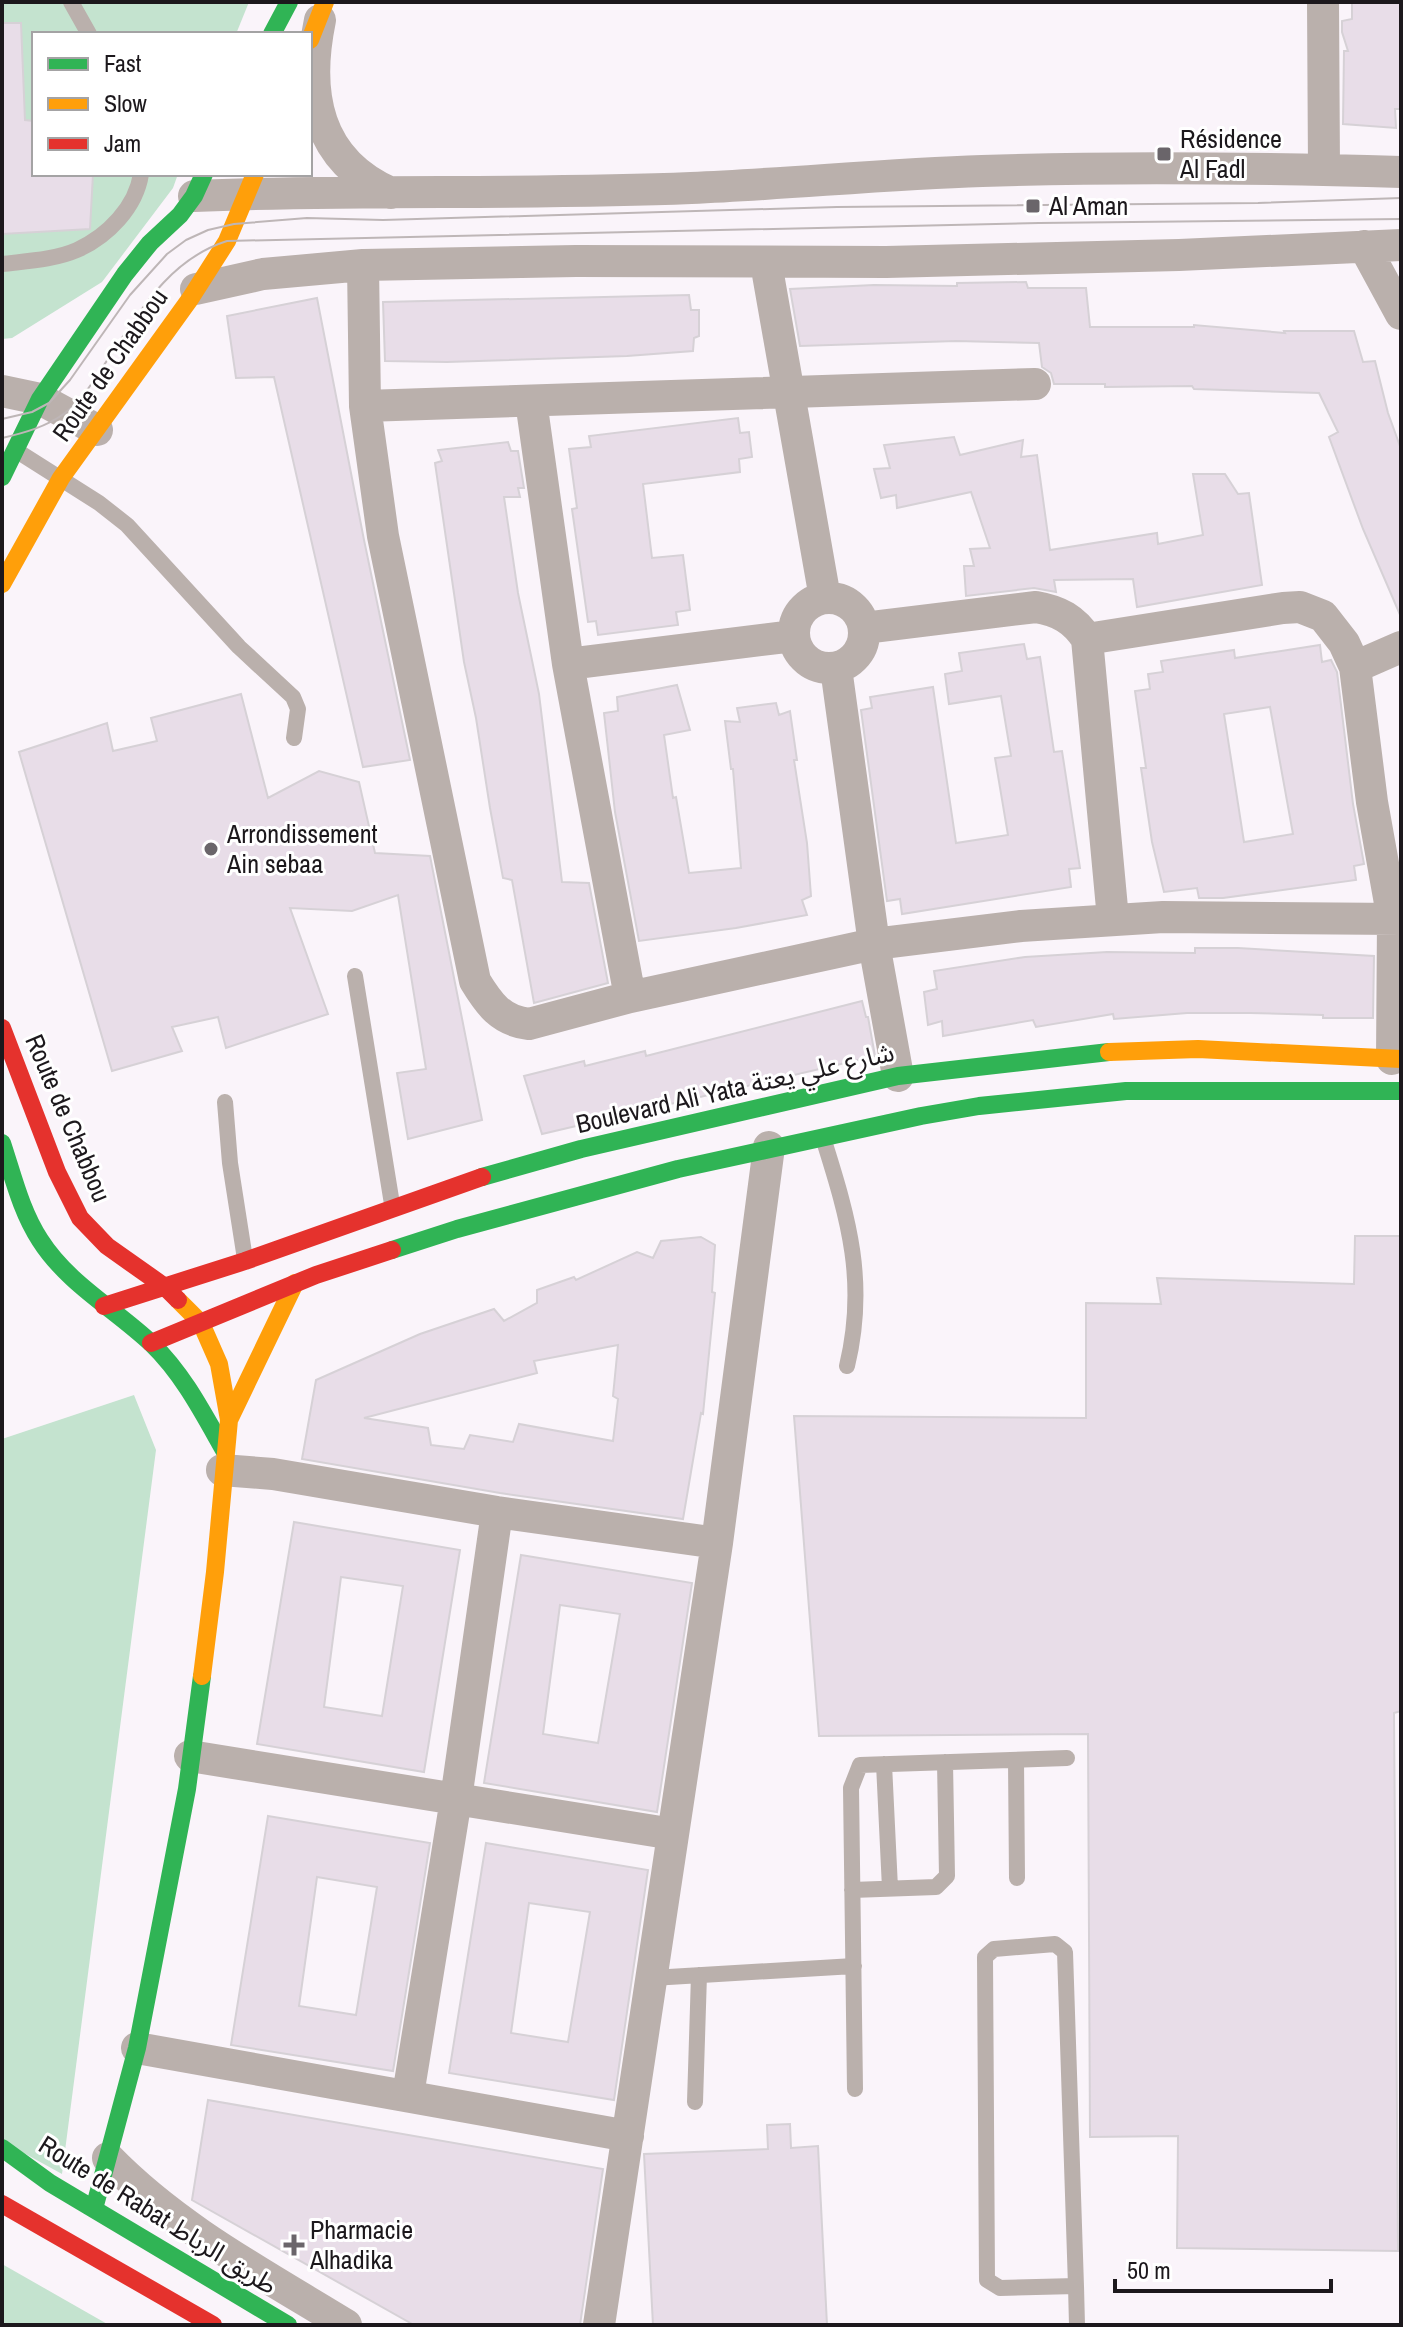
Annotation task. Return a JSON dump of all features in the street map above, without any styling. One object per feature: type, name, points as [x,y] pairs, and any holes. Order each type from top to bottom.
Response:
[{"type":"street","points":[[273,32],[289,2]]},
{"type":"street","points":[[1323,2],[1324,170]]},
{"type":"street","points":[[319,17],[312,77],[322,122],[336,150],[353,169],[375,186],[394,194]]},
{"type":"street","points":[[199,185],[251,184],[394,194],[693,188],[981,171],[1401,172]]},
{"type":"street","name":"Route de Chabbou","points":[[2,584],[61,478],[227,241],[251,184]]},
{"type":"street","name":"Route de Chabbou","points":[[2,477],[40,399],[137,258],[180,215],[199,185]]},
{"type":"street","points":[[196,289],[263,274],[363,265],[576,261],[766,263],[1179,255],[1401,245]]},
{"type":"street","points":[[1364,246],[1401,314]]},
{"type":"street","points":[[766,263],[825,598]]},
{"type":"street","points":[[363,265],[365,406],[383,536],[475,981],[501,1016],[516,1023],[529,1024],[630,997],[874,944],[1021,926],[1113,919],[1228,917],[1397,920]]},
{"type":"street","points":[[365,406],[1035,384]]},
{"type":"street","points":[[2,391],[40,399],[97,430]]},
{"type":"street","points":[[531,401],[568,664],[630,997]]},
{"type":"street","points":[[825,598],[846,602],[861,618],[864,628],[858,653],[848,663],[836,668],[826,668],[808,661],[801,654],[794,636],[799,615],[815,601],[825,598]]},
{"type":"street","points":[[864,628],[1036,607],[1072,620],[1087,639],[1113,919]]},
{"type":"street","points":[[1087,639],[1300,607],[1323,616],[1344,643],[1355,667],[1372,802],[1397,920],[1396,1059]]},
{"type":"street","points":[[568,664],[794,636]]},
{"type":"street","points":[[1355,667],[1401,647]]},
{"type":"street","points":[[836,668],[874,944],[898,1076]]},
{"type":"street","name":"Route de Chabbou","points":[[2,1028],[57,1172],[80,1218],[107,1246],[165,1287],[201,1323]]},
{"type":"street","name":"Boulevard Ali Yata شارع علي يعتة","points":[[104,1306],[245,1261],[498,1172],[581,1149],[898,1076],[1125,1050],[1198,1049],[1396,1059]]},
{"type":"street","points":[[151,1343],[295,1283],[401,1246],[516,1212],[769,1147],[979,1106],[1095,1094],[1199,1090],[1401,1091]]},
{"type":"street","points":[[2,1143],[26,1214],[41,1242],[104,1306],[165,1358],[198,1405],[223,1460],[273,1474],[497,1512],[717,1543]]},
{"type":"street","points":[[599,2325],[717,1543],[769,1147]]},
{"type":"street","points":[[94,2209],[137,2048],[187,1789],[215,1572],[229,1420],[295,1283]]},
{"type":"street","points":[[201,1323],[219,1364],[229,1420]]},
{"type":"street","points":[[408,2095],[456,1799],[497,1512]]},
{"type":"street","points":[[190,1756],[673,1834]]},
{"type":"street","points":[[137,2048],[628,2136]]},
{"type":"street","name":"Route de Rabat طريق الرباط","points":[[2,2150],[50,2183],[288,2325]]},
{"type":"street","points":[[108,2158],[139,2190],[186,2227],[346,2325]]},
{"type":"street","points":[[2,2195],[84,2249]]},
{"type":"street","points":[[2,2204],[213,2325]]},
{"type":"lane","points":[[71,2],[88,32]]},
{"type":"lane","points":[[2,264],[63,254],[97,238],[124,215],[141,176]]},
{"type":"lane","points":[[15,449],[127,525],[239,647],[293,697],[298,709],[294,738]]},
{"type":"lane","points":[[355,976],[393,1207]]},
{"type":"lane","points":[[225,1102],[230,1163],[245,1261]]},
{"type":"lane","points":[[823,1137],[849,1232],[856,1274],[854,1335],[847,1366]]},
{"type":"lane","points":[[855,2089],[851,1788],[860,1765],[1067,1758]]},
{"type":"lane","points":[[1016,1760],[1017,1878]]},
{"type":"lane","points":[[852,1890],[936,1887],[947,1876],[945,1762]]},
{"type":"lane","points":[[884,1764],[890,1888]]},
{"type":"lane","points":[[1076,2286],[1000,2288],[987,2280],[985,1957],[994,1949],[1055,1944],[1065,1952],[1076,2286],[1077,2325]]},
{"type":"lane","points":[[652,1978],[854,1966]]},
{"type":"lane","points":[[695,2102],[699,1975]]},
{"type":"green space","points":[[2,2],[249,2],[237,32],[32,32],[32,176],[177,176],[173,188],[102,282],[12,338],[2,339]]},
{"type":"green space","points":[[134,1395],[156,1450],[62,2174],[2,2141],[2,1439]]},
{"type":"green space","points":[[2,2264],[109,2325],[2,2325]]},
{"type":"building","points":[[1352,2],[1401,2],[1401,109],[1395,109],[1396,128],[1343,124],[1344,51],[1348,51],[1342,21],[1352,19]]},
{"type":"building","points":[[2,23],[21,23],[25,120],[32,121],[32,176],[93,176],[90,229],[2,234]]},
{"type":"building","points":[[1026,282],[1028,288],[1086,288],[1090,327],[1194,325],[1285,333],[1354,331],[1363,362],[1375,361],[1401,449],[1401,617],[1363,529],[1329,437],[1338,432],[1319,393],[1194,389],[1192,386],[1054,384],[1051,373],[1042,367],[1039,343],[956,341],[800,346],[790,289]]},
{"type":"building","points":[[689,295],[691,310],[699,310],[699,336],[694,338],[693,351],[447,362],[385,361],[383,302]]},
{"type":"building","points":[[317,298],[410,760],[363,767],[274,377],[236,378],[227,316]]},
{"type":"building","points":[[738,418],[740,433],[749,432],[752,457],[739,459],[740,472],[643,484],[652,558],[683,555],[690,610],[676,612],[678,625],[598,635],[596,621],[588,622],[572,509],[577,508],[569,449],[591,447],[589,436]]},
{"type":"building","points":[[954,437],[960,455],[1023,440],[1021,457],[1037,455],[1050,550],[1157,533],[1158,544],[1203,535],[1193,474],[1225,474],[1238,494],[1249,493],[1262,585],[1137,607],[1133,579],[1054,580],[1056,592],[1034,588],[966,596],[964,566],[974,566],[970,549],[990,548],[971,492],[897,508],[896,495],[881,498],[874,469],[890,468],[884,445]]},
{"type":"building","points":[[508,442],[511,451],[518,451],[524,488],[518,488],[520,497],[504,497],[518,593],[539,694],[562,882],[589,883],[608,983],[534,1003],[512,880],[503,878],[490,808],[464,662],[435,463],[442,461],[438,450]]},
{"type":"building","points":[[1024,644],[1027,659],[1040,657],[1054,752],[1062,751],[1080,868],[1069,869],[1071,887],[902,914],[900,899],[887,901],[861,710],[872,708],[870,697],[933,687],[956,843],[1008,835],[995,758],[1011,756],[1001,696],[949,704],[945,674],[962,671],[959,653]]},
{"type":"building","points":[[1320,645],[1322,662],[1331,660],[1337,672],[1353,804],[1364,864],[1354,866],[1356,880],[1223,898],[1199,898],[1197,888],[1164,892],[1152,842],[1141,768],[1146,768],[1135,691],[1150,689],[1148,674],[1163,672],[1161,661],[1234,650],[1235,658]],"holes":[[[1270,707],[1293,834],[1244,842],[1224,714]]]},
{"type":"building","points":[[677,685],[690,730],[664,735],[689,873],[741,868],[733,769],[725,721],[740,722],[737,708],[776,703],[779,715],[790,711],[807,843],[811,896],[802,900],[807,915],[639,941],[615,812],[604,713],[618,711],[617,697]]},
{"type":"building","name":"Arrondissement Ain sebaa","points":[[241,694],[268,798],[319,771],[359,782],[375,853],[430,856],[482,1120],[408,1139],[397,1073],[426,1069],[398,895],[352,911],[290,908],[328,1014],[226,1048],[218,1017],[172,1027],[182,1051],[112,1071],[19,752],[107,723],[113,751],[157,741],[151,718]]},
{"type":"building","points":[[1195,948],[1374,956],[1373,1018],[1187,1013],[1114,1019],[1113,1014],[1036,1027],[1033,1020],[943,1036],[942,1021],[928,1025],[924,992],[937,989],[934,971],[1025,957],[1107,952],[1195,953]]},
{"type":"building","points":[[862,1001],[875,1056],[542,1134],[524,1076],[584,1061],[585,1066],[645,1051],[646,1056]]},
{"type":"building","points":[[1355,1236],[1401,1236],[1401,1711],[1394,1713],[1398,2251],[1177,2248],[1178,2136],[1090,2137],[1088,1734],[819,1736],[794,1416],[1086,1418],[1086,1303],[1161,1304],[1157,1278],[1354,1284]]},
{"type":"building","points":[[701,1237],[715,1245],[712,1292],[715,1293],[703,1414],[683,1519],[500,1493],[302,1459],[316,1380],[420,1334],[494,1309],[504,1321],[537,1303],[537,1290],[574,1277],[576,1280],[637,1252],[653,1258],[661,1241]],"holes":[[[618,1345],[613,1396],[618,1399],[613,1441],[519,1424],[513,1442],[470,1435],[464,1449],[431,1445],[428,1428],[364,1418],[537,1373],[534,1361]]]},
{"type":"building","points":[[294,1522],[460,1550],[424,1772],[257,1744]],"holes":[[[341,1577],[403,1586],[382,1716],[324,1707]]]},
{"type":"building","points":[[521,1555],[692,1583],[657,1812],[484,1783]],"holes":[[[560,1605],[620,1614],[598,1743],[543,1734]]]},
{"type":"building","points":[[268,1816],[430,1843],[393,2071],[231,2045]],"holes":[[[317,1877],[377,1887],[356,2015],[299,2006]]]},
{"type":"building","points":[[486,1843],[648,1870],[614,2100],[449,2073]],"holes":[[[529,1903],[590,1912],[568,2042],[511,2033]]]},
{"type":"building","points":[[208,2100],[603,2169],[580,2325],[414,2325],[192,2200]]},
{"type":"building","points":[[790,2124],[791,2148],[818,2146],[827,2325],[653,2325],[644,2154],[768,2149],[767,2125]]},
{"type":"tram line","points":[[2,419],[32,412],[49,403],[70,380],[130,295],[167,254],[186,240],[208,230],[234,224],[307,218],[383,220],[837,207],[1258,203],[1401,198]]},
{"type":"tram line","points":[[2,438],[43,426],[71,408],[156,291],[187,261],[227,241],[1039,223],[1401,219]]},
{"type":"traffic: fast","points":[[273,32],[289,2]]},
{"type":"traffic: fast","points":[[2,477],[40,399],[125,274],[150,243],[180,215],[203,176]]},
{"type":"traffic: fast","points":[[482,1177],[581,1149],[898,1076],[1109,1052]]},
{"type":"traffic: fast","points":[[392,1250],[457,1229],[678,1169],[979,1106],[1126,1091],[1401,1091]]},
{"type":"traffic: fast","points":[[2,1143],[33,1229],[51,1256],[163,1356],[192,1394],[224,1450]]},
{"type":"traffic: fast","points":[[94,2209],[137,2048],[187,1789],[202,1676]]},
{"type":"traffic: fast","points":[[2,2148],[50,2183],[288,2325]]},
{"type":"traffic: slow","points":[[312,35],[325,2]]},
{"type":"traffic: slow","points":[[2,584],[61,478],[190,299],[227,241],[254,176]]},
{"type":"traffic: slow","points":[[1109,1052],[1198,1049],[1401,1059]]},
{"type":"traffic: slow","points":[[229,1420],[295,1283]]},
{"type":"traffic: slow","points":[[178,1300],[201,1323],[219,1364],[229,1420],[202,1676]]},
{"type":"traffic: jam","points":[[2,1028],[57,1172],[80,1218],[107,1246],[165,1287],[178,1300]]},
{"type":"traffic: jam","points":[[104,1306],[245,1261],[482,1177]]},
{"type":"traffic: jam","points":[[151,1343],[316,1275],[392,1250]]},
{"type":"traffic: jam","points":[[2,2204],[213,2325]]},
{"type":"place","name":"Résidence Al Fadl","points":[[1164,154]]},
{"type":"place","name":"Al Aman","points":[[1033,206]]},
{"type":"place","name":"Arrondissement Ain sebaa","points":[[211,849]]},
{"type":"place","name":"Pharmacie Alhadika","points":[[294,2245]]}]
